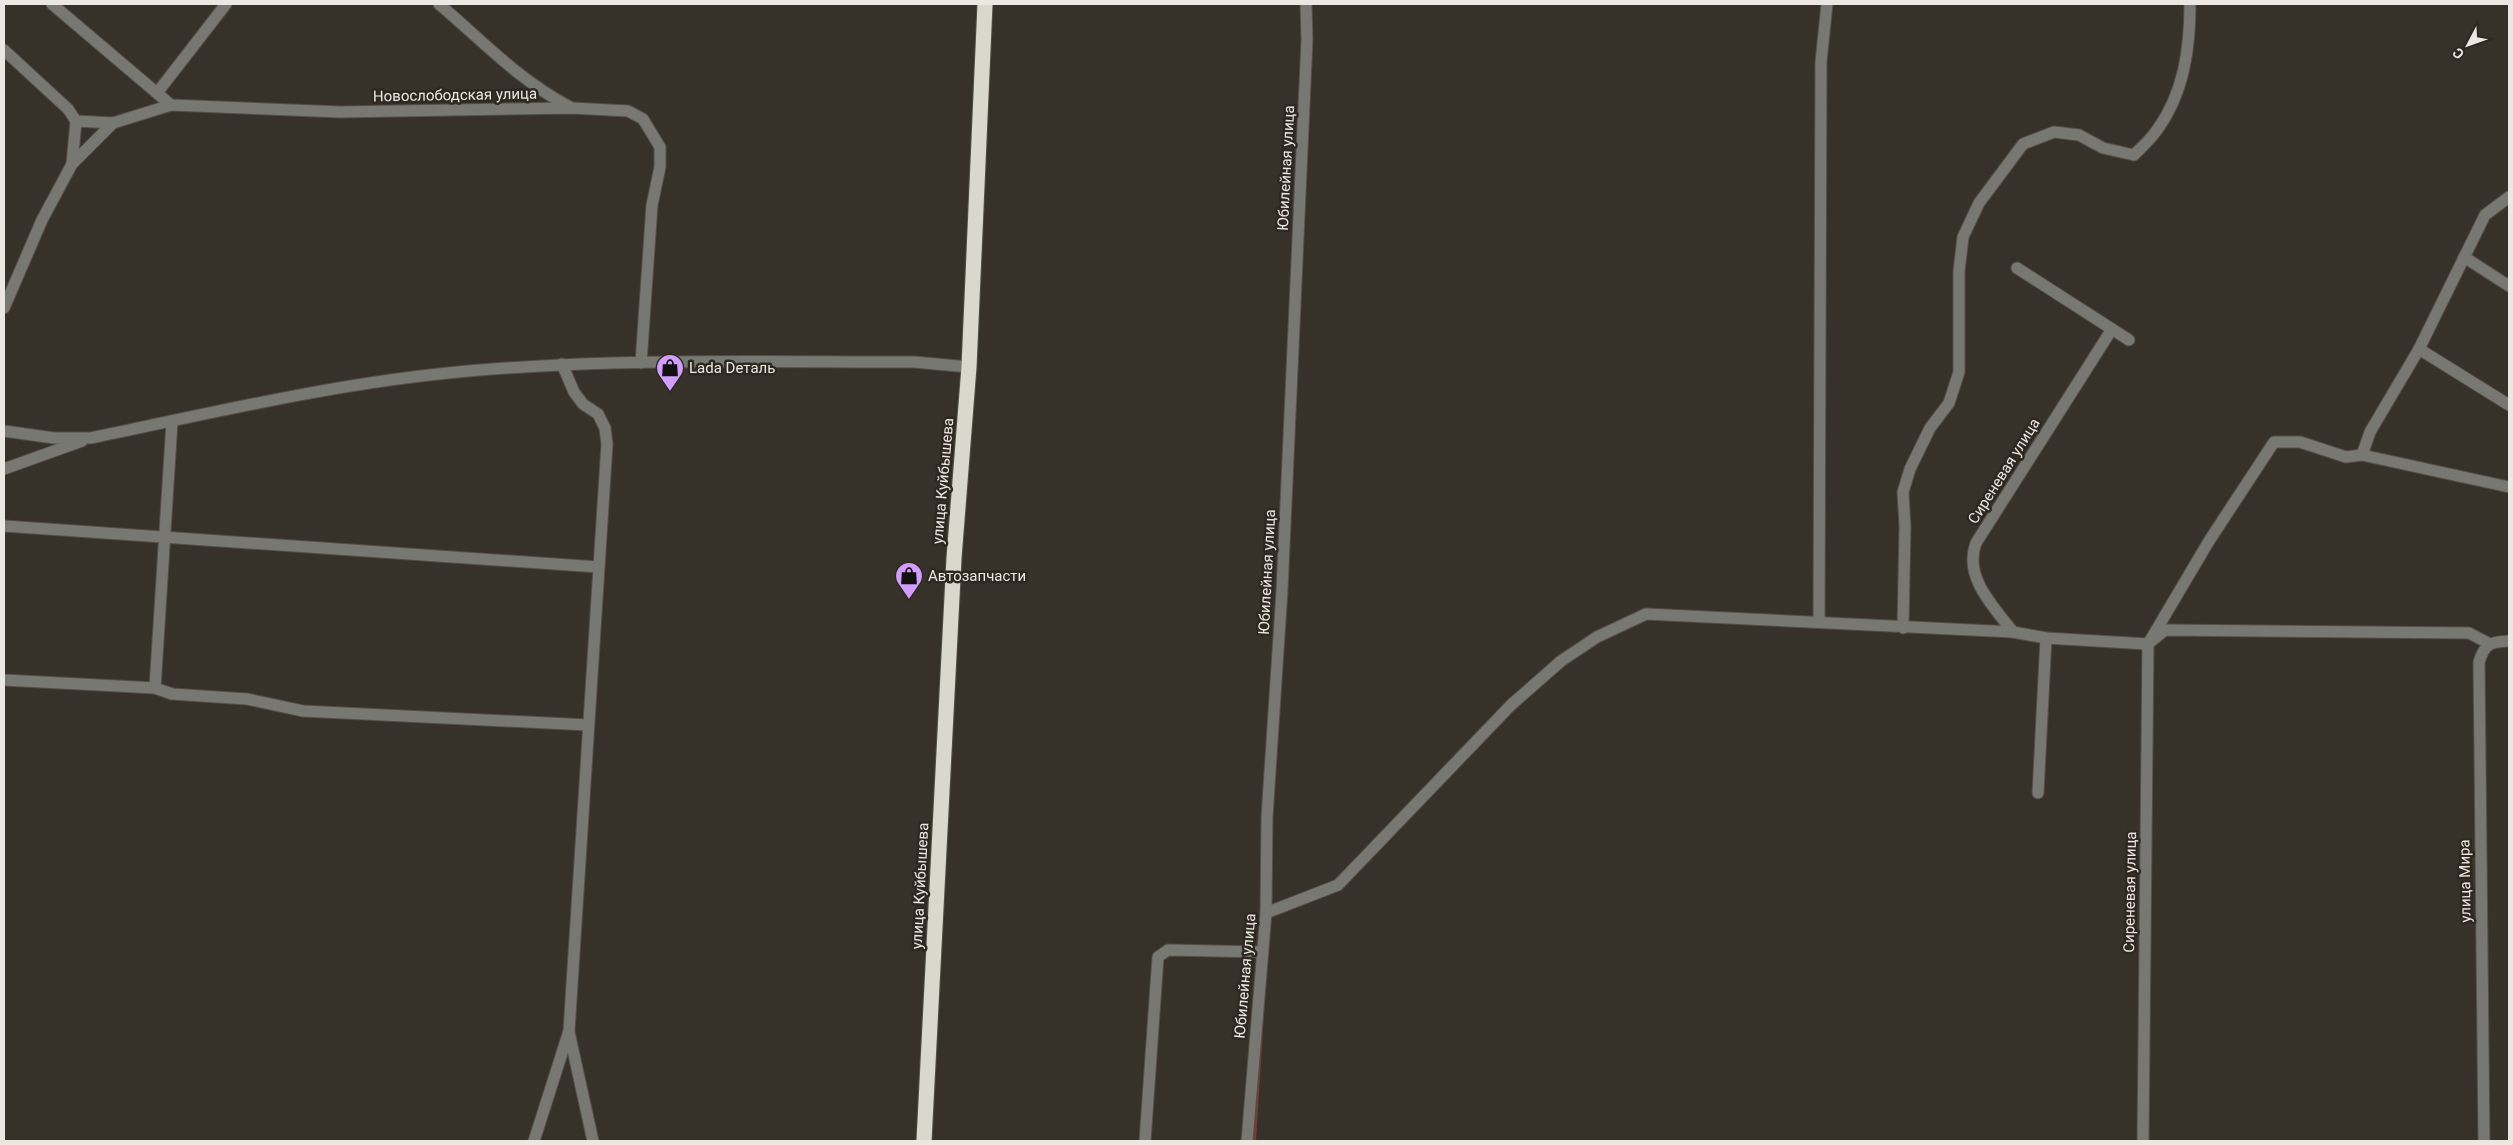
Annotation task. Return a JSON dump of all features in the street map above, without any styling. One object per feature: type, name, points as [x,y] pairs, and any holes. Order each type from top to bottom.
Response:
[{"type":"highway","name":"улица Куйбышева","points":[[924,1141],[954,558],[970,367],[985,4]]},
{"type":"street","points":[[52,4],[171,105]]},
{"type":"street","points":[[156,93],[226,4]]},
{"type":"street","points":[[439,4],[470,30],[488,49],[540,92],[572,108]]},
{"type":"street","name":"Юбилейная улица","points":[[1247,1141],[1266,913],[1267,817],[1283,571],[1307,50],[1306,4]]},
{"type":"street","points":[[1819,622],[1821,62],[1827,4]]},
{"type":"street","points":[[1903,628],[1905,526],[1903,492],[1910,468],[1930,428],[1949,403],[1959,372],[1959,271],[1963,237],[1979,203],[2023,144],[2054,132],[2079,135],[2103,148],[2134,155],[2157,130],[2170,110],[2190,45],[2190,4]]},
{"type":"street","points":[[4,50],[68,109],[76,121],[72,164]]},
{"type":"street","name":"Новослободская улица","points":[[113,123],[171,105],[341,112],[572,108],[628,111],[643,119],[660,147],[660,167],[652,205],[641,363]]},
{"type":"street","points":[[76,121],[113,123]]},
{"type":"street","points":[[4,308],[42,220],[72,164],[113,123]]},
{"type":"street","points":[[2509,197],[2485,215],[2419,349],[2370,432],[2362,455],[2509,488]]},
{"type":"street","points":[[2464,257],[2509,286]]},
{"type":"street","points":[[2017,268],[2130,340]]},
{"type":"street","name":"Сиреневая улица","points":[[2013,632],[1986,597],[1975,574],[1971,555],[1981,535],[2112,329]]},
{"type":"street","points":[[2419,349],[2509,405]]},
{"type":"street","points":[[4,469],[91,438],[355,385],[466,371],[562,364],[641,363],[914,362],[970,367]]},
{"type":"street","points":[[534,1141],[569,1031],[607,444],[605,428],[598,414],[582,404],[574,392],[562,364]]},
{"type":"street","points":[[155,688],[172,422]]},
{"type":"street","points":[[4,431],[54,438],[91,438]]},
{"type":"street","name":"Сиреневая улица","points":[[2143,1141],[2148,644],[2208,541],[2274,442],[2300,442],[2346,457],[2362,455]]},
{"type":"street","points":[[4,526],[598,567]]},
{"type":"street","points":[[1266,913],[1338,885],[1511,705],[1561,661],[1597,637],[1646,614],[2013,632],[2046,638],[2148,644],[2165,630],[2469,633],[2490,644],[2509,641]]},
{"type":"street","points":[[2038,792],[2046,638]]},
{"type":"street","name":"улица Мира","points":[[2484,1141],[2478,694],[2479,662],[2483,649],[2490,644]]},
{"type":"street","points":[[4,680],[155,688],[172,694],[247,699],[304,711],[588,725]]},
{"type":"street","points":[[1145,1141],[1158,957],[1168,950],[1262,952]]},
{"type":"street","points":[[569,1031],[593,1141]]},
{"type":"shaded area","points":[[1268,951],[1256,1141],[1247,1141]]},
{"type":"place","name":"Lada Dеталь","points":[[670,392]]},
{"type":"place","name":"Автозапчасти","points":[[909,600]]}]
